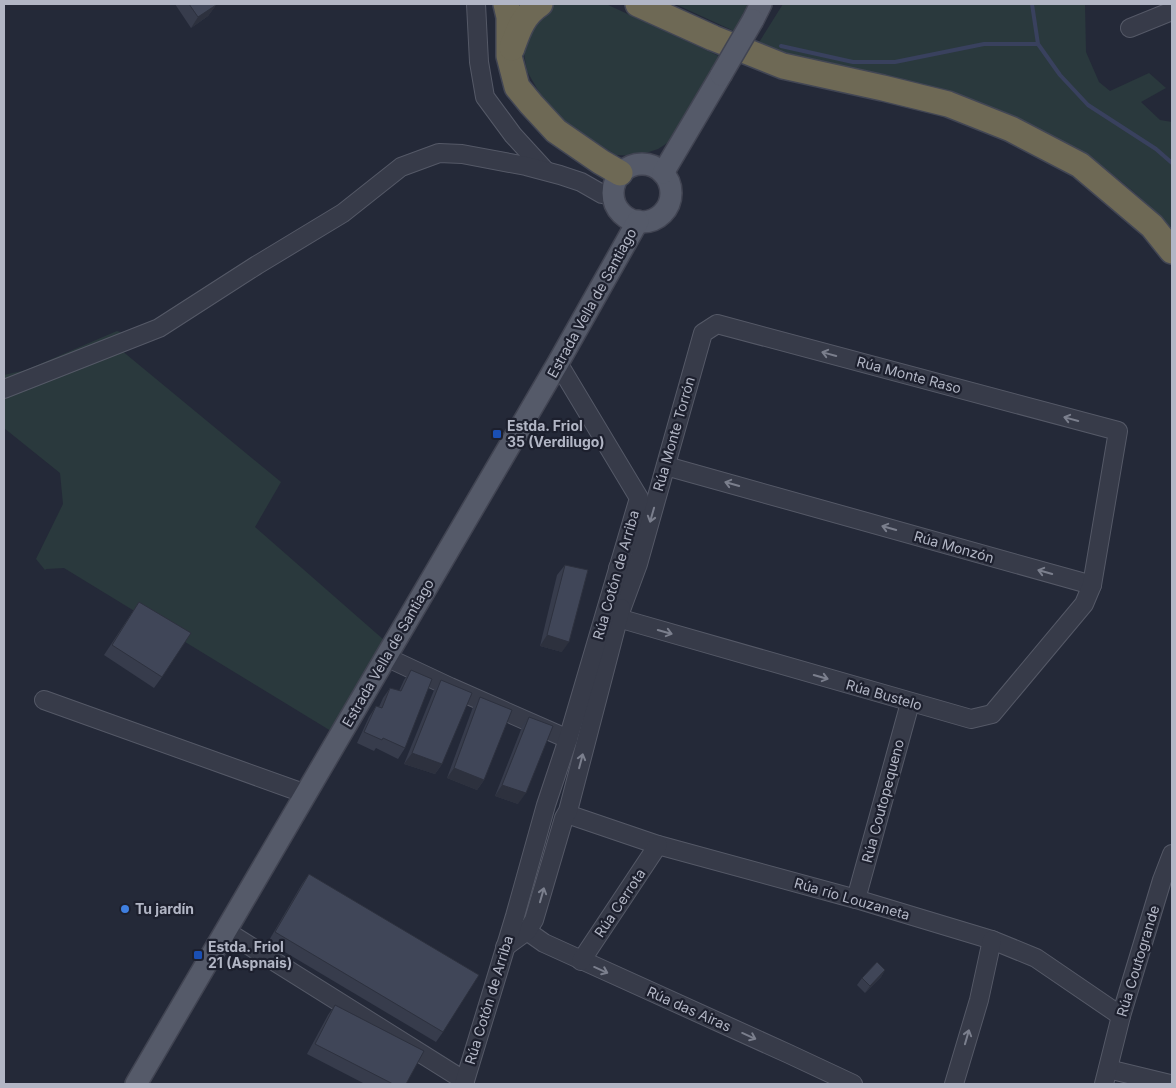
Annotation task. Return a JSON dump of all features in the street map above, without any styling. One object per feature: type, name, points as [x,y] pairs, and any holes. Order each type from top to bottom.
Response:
[{"type":"highway","points":[[506,4],[509,17],[509,56],[517,87],[556,131],[601,162],[617,185]]},
{"type":"highway","points":[[509,56],[520,24],[540,4]]},
{"type":"highway","points":[[638,4],[713,38],[783,66],[948,104],[1011,129],[1080,165],[1152,226],[1172,251]]},
{"type":"main road","points":[[617,185],[628,168],[636,164],[654,166],[663,173],[721,75],[757,9]]},
{"type":"main road","name":"Estrada Vella de Santiago","points":[[617,185],[615,205],[621,213],[627,218],[638,221],[652,220],[660,216],[670,202],[670,186],[663,173]]},
{"type":"main road","name":"Estrada Vella de Santiago","points":[[136,1084],[558,364],[638,221]]},
{"type":"street","points":[[476,4],[479,62],[485,98],[513,135],[545,170]]},
{"type":"street","points":[[1130,28],[1172,12]]},
{"type":"street","points":[[4,389],[159,328],[343,213],[401,167],[438,153],[462,154],[545,170],[581,182],[602,194],[617,185]]},
{"type":"street","name":"Rúa Monte Raso","points":[[703,333],[716,324],[1118,432],[1092,585]]},
{"type":"street","name":"Rúa Monte Torrón","points":[[618,618],[638,564],[703,333]]},
{"type":"street","name":"Rúa Cotón de Arriba","points":[[465,1082],[639,498],[558,364]]},
{"type":"street","name":"Rúa Monzón","points":[[666,466],[1092,585]]},
{"type":"street","points":[[618,568],[638,564]]},
{"type":"street","name":"Rúa Monte Torrón","points":[[528,929],[567,813],[618,618],[626,581],[618,568]]},
{"type":"street","name":"Rúa Bustelo","points":[[618,618],[971,719],[992,714],[1084,604],[1092,585]]},
{"type":"street","points":[[386,657],[568,738]]},
{"type":"street","points":[[44,700],[306,794]]},
{"type":"street","name":"Rúa Coutopequeno","points":[[856,899],[910,703]]},
{"type":"street","points":[[547,805],[554,798],[562,799],[567,804],[567,813]]},
{"type":"street","name":"Rúa río Louzaneta","points":[[567,813],[658,845],[856,899],[992,940],[1036,958],[1121,1016]]},
{"type":"street","name":"Rúa Cerrota","points":[[581,960],[658,845]]},
{"type":"street","name":"Rúa Coutogrande","points":[[1170,1084],[1106,1076],[1121,1016],[1162,880],[1172,854]]},
{"type":"street","name":"Rúa Cotón de Arriba","points":[[515,916],[528,929]]},
{"type":"street","points":[[505,947],[528,929]]},
{"type":"street","name":"Rúa das Airas","points":[[528,929],[544,943],[853,1084]]},
{"type":"street","points":[[226,931],[465,1082]]},
{"type":"street","points":[[954,1084],[979,1000],[992,940]]},
{"type":"shaded area","points":[[555,4],[606,4],[721,57],[672,140],[658,149],[637,156],[616,155],[564,122],[540,94],[527,71],[524,54],[530,30],[539,14]]},
{"type":"shaded area","points":[[675,4],[750,4],[736,32]]},
{"type":"shaded area","points":[[783,4],[1085,4],[1086,52],[1099,82],[1110,91],[1149,73],[1166,88],[1141,102],[1160,120],[1172,122],[1172,228],[1135,193],[1098,164],[1061,140],[1021,120],[962,98],[758,44]]},
{"type":"shaded area","points":[[117,331],[135,337],[121,350],[281,482],[255,527],[384,640],[331,731],[64,568],[45,570],[36,559],[63,504],[60,473],[4,428],[4,375],[26,370]]},
{"type":"building","points":[[189,4],[215,4],[216,5],[198,17]]},
{"type":"building","points":[[565,565],[588,570],[569,642],[547,635]]},
{"type":"building","points":[[139,602],[191,633],[162,677],[112,645]]},
{"type":"building","points":[[411,670],[432,679],[405,748],[364,732],[376,706],[382,708],[390,688],[401,691]]},
{"type":"building","points":[[441,680],[472,693],[442,764],[412,753]]},
{"type":"building","points":[[480,697],[512,710],[484,780],[454,768]]},
{"type":"building","points":[[529,717],[553,726],[526,793],[502,785]]},
{"type":"building","points":[[309,874],[479,975],[443,1032],[275,932]]},
{"type":"building","points":[[877,962],[885,970],[870,986],[862,978]]},
{"type":"building","points":[[335,1005],[424,1051],[406,1084],[393,1084],[315,1044]]},
{"type":"waterway","points":[[1032,4],[1038,44],[1060,75],[1088,105],[1156,149],[1172,163]]},
{"type":"waterway","points":[[781,46],[853,62],[895,62],[984,44],[1038,44]]},
{"type":"place","name":"Estda. Friol 35 (Verdilugo)","points":[[497,434]]},
{"type":"place","name":"Tu jardín","points":[[125,909]]},
{"type":"place","name":"Estda. Friol 21 (Aspnais)","points":[[198,955]]}]
